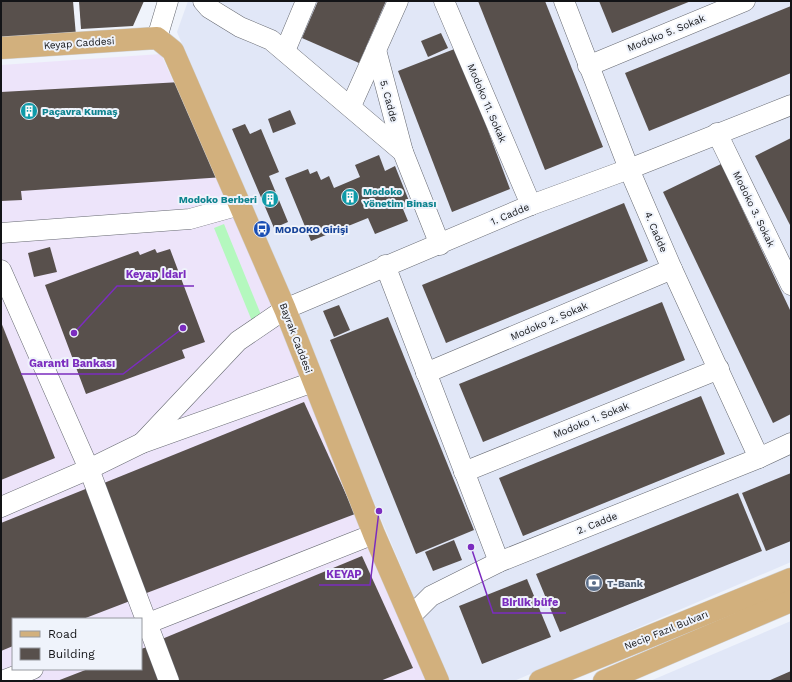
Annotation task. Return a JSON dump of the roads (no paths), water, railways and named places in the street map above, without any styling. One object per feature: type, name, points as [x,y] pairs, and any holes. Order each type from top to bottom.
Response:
[{"type":"main road","name":"Keyap Caddesi","points":[[1,48],[157,38]]},
{"type":"main road","name":"Bayrak Caddesi","points":[[157,38],[173,50],[285,309],[374,534],[438,681]]},
{"type":"main road","name":"Necip Fazıl Bulvarı","points":[[540,681],[791,579]]},
{"type":"main road","points":[[604,681],[791,601]]},
{"type":"street","points":[[157,38],[168,1]]},
{"type":"street","points":[[203,1],[209,8],[240,27],[271,40],[351,106],[403,152]]},
{"type":"street","points":[[285,51],[306,1]]},
{"type":"street","name":"5. Cadde","points":[[351,106],[398,1]]},
{"type":"street","name":"Modoko 11. Sokak","points":[[444,1],[531,205]]},
{"type":"street","name":"4. Cadde","points":[[564,1],[629,169],[672,269],[759,458]]},
{"type":"street","name":"Modoko 5. Sokak","points":[[588,66],[745,1]]},
{"type":"street","name":"5. Cadde","points":[[376,50],[403,152],[440,245]]},
{"type":"street","name":"1. Cadde","points":[[142,443],[238,341],[285,309],[385,265],[440,245],[531,205],[629,169],[791,105]]},
{"type":"street","name":"Modoko 3. Sokak","points":[[717,133],[791,285]]},
{"type":"street","points":[[1,233],[190,219],[240,205]]},
{"type":"street","points":[[385,265],[499,562]]},
{"type":"street","name":"Modoko 2. Sokak","points":[[426,372],[672,269]]},
{"type":"street","points":[[1,270],[89,469],[142,618]]},
{"type":"street","name":"Modoko 1. Sokak","points":[[464,472],[719,369]]},
{"type":"street","points":[[1,507],[89,469],[142,443],[313,382]]},
{"type":"street","name":"2. Cadde","points":[[411,616],[431,596],[499,562],[759,458],[791,443]]},
{"type":"street","points":[[169,681],[144,625],[374,534]]},
{"type":"street","points":[[2,681],[30,670]]},
{"type":"place","name":"Paçavra Kumaş","points":[[29,111]]},
{"type":"place","name":"Modoko Yönetim Binası","points":[[350,197]]},
{"type":"place","name":"Modoko Berberi","points":[[270,199]]},
{"type":"place","name":"MODOKO Girişi","points":[[262,229]]},
{"type":"place","name":"Garanti Bankası","points":[[183,328]]},
{"type":"place","name":"Keyap İdari","points":[[74,333]]},
{"type":"place","name":"KEYAP","points":[[379,511]]},
{"type":"place","name":"Birlik büfe","points":[[471,547]]},
{"type":"place","name":"T-Bank","points":[[594,583]]}]
